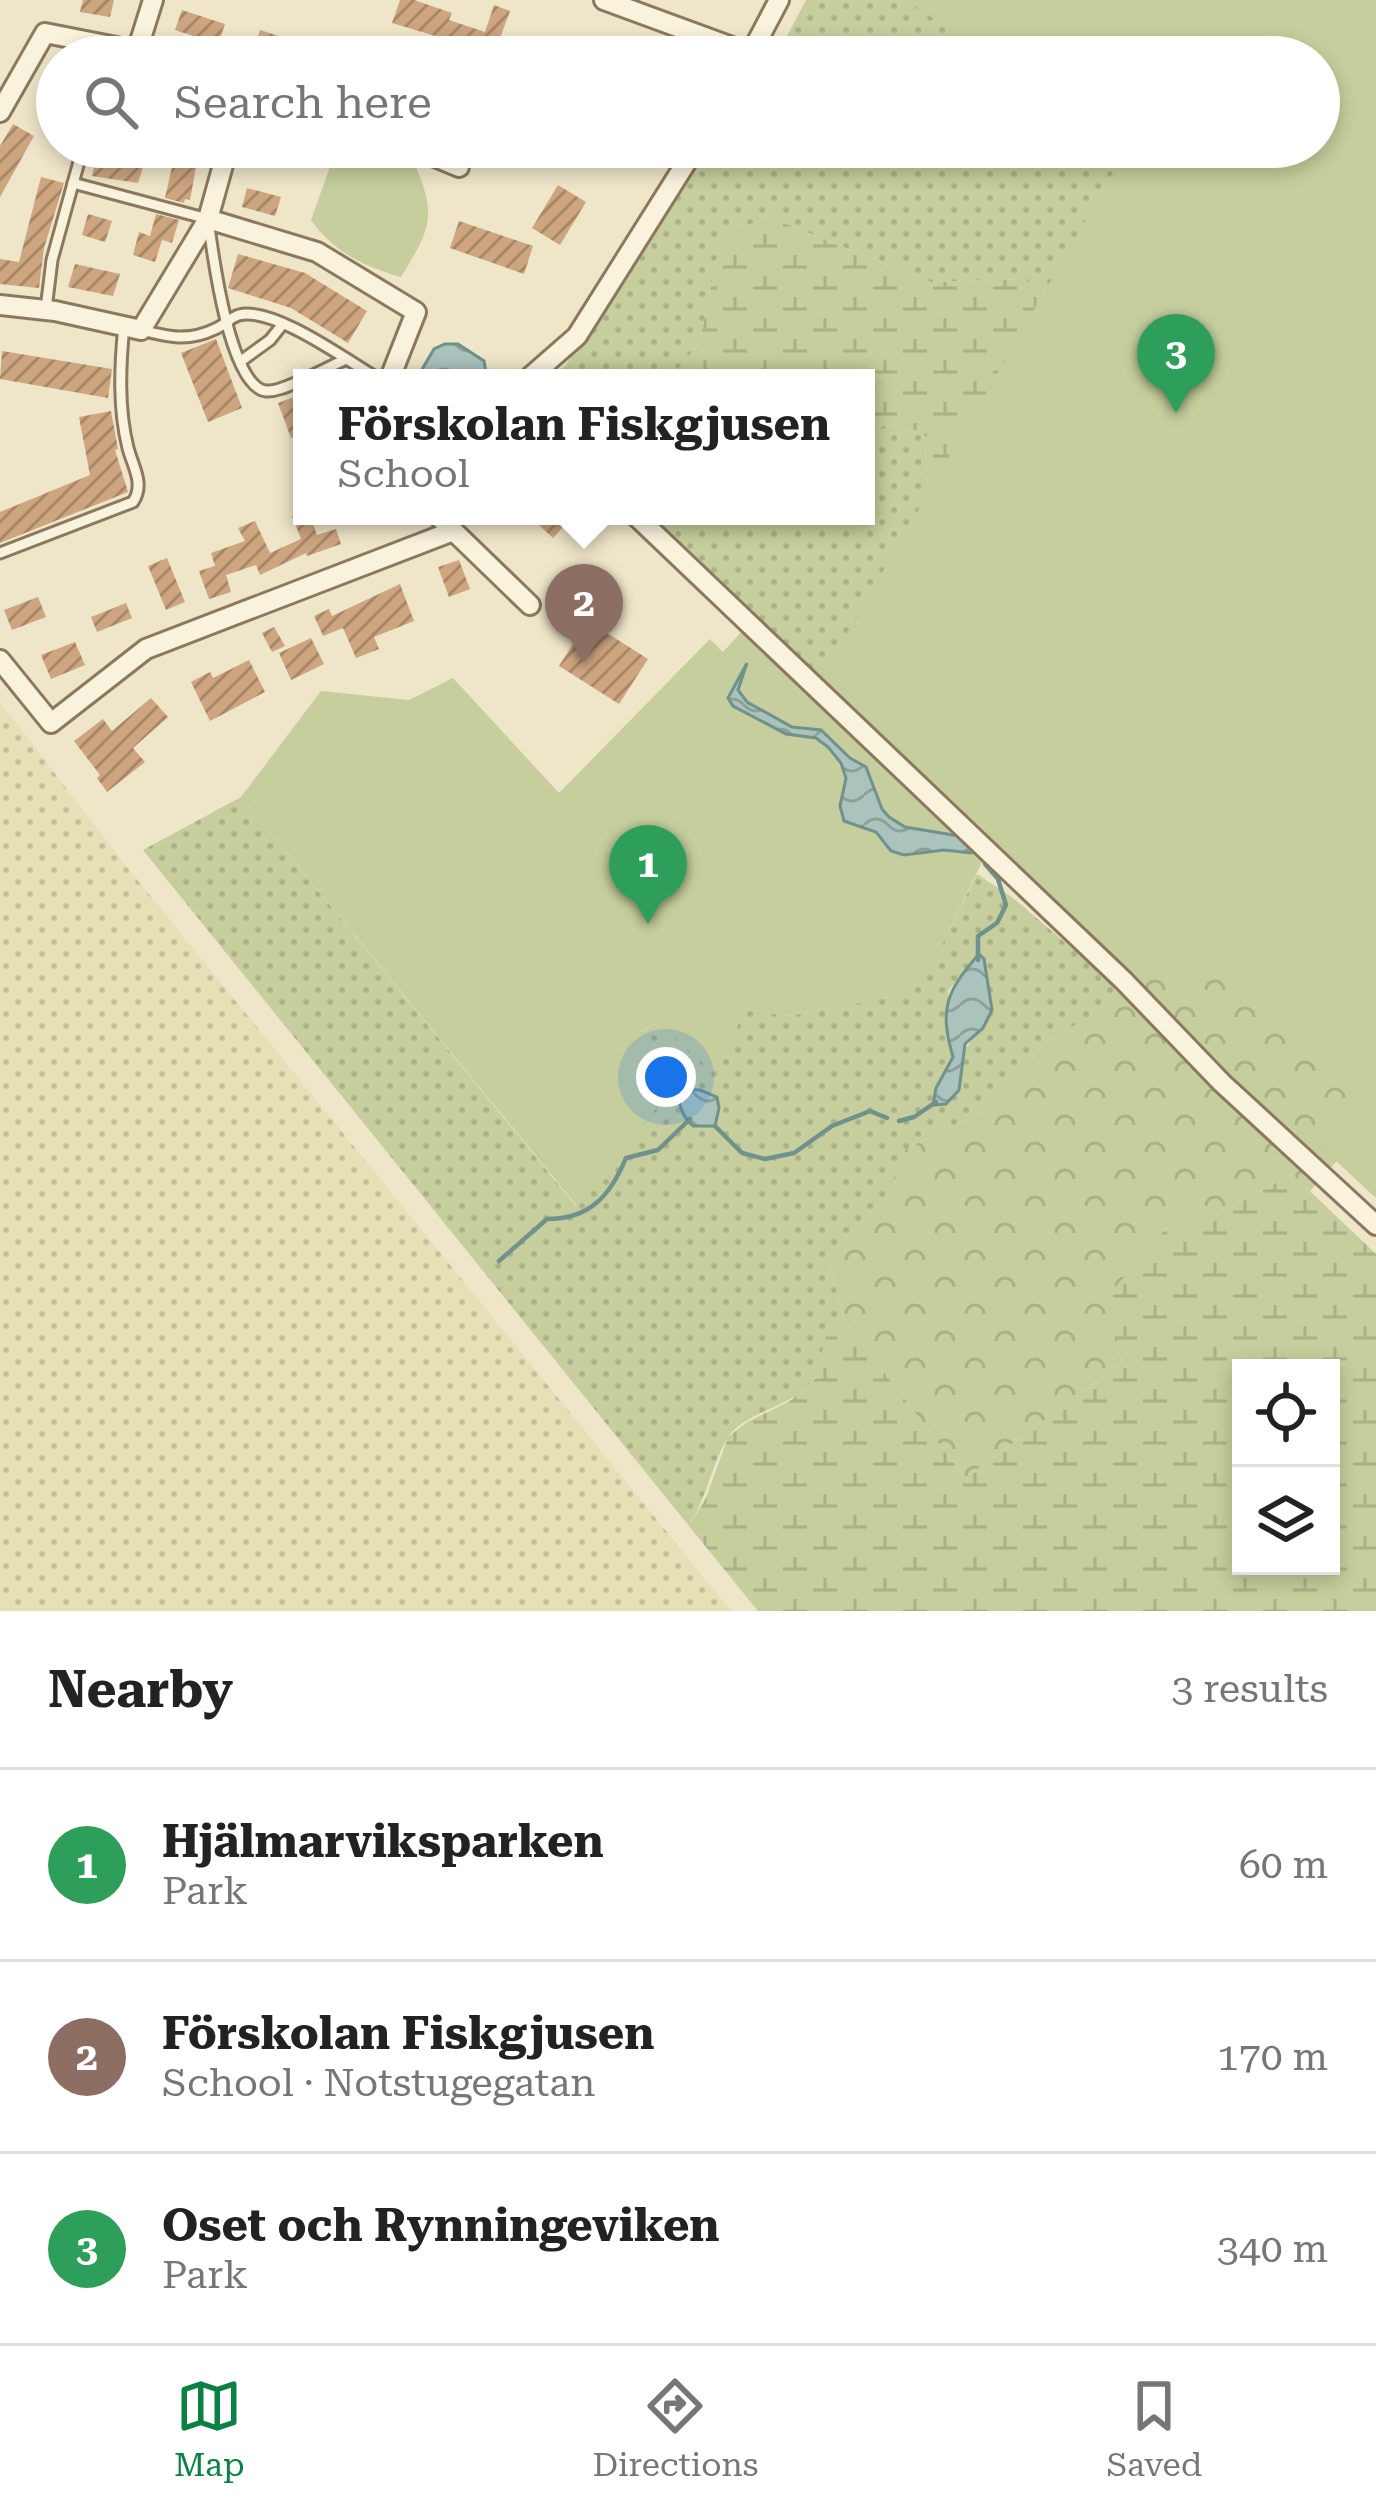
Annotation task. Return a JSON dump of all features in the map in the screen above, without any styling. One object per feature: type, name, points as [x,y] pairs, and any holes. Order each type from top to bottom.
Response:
[{"type":"street","points":[[142,36],[154,0]]},
{"type":"street","points":[[604,0],[698,36]]},
{"type":"street","points":[[760,36],[778,0]]},
{"type":"street","points":[[0,112],[36,49]]},
{"type":"street","points":[[0,305],[133,327],[208,219],[222,168]]},
{"type":"street","points":[[540,369],[577,337],[683,168]]},
{"type":"street","points":[[208,219],[317,252],[416,313],[394,369]]},
{"type":"street","points":[[446,525],[530,605]]},
{"type":"street","points":[[645,525],[1109,968],[1222,1083],[1376,1225]]},
{"type":"street","points":[[0,660],[51,723],[146,649],[453,532]]},
{"type":"lane","points":[[46,310],[52,260],[77,168]]},
{"type":"lane","points":[[73,183],[208,219],[227,323],[241,362],[259,388],[268,391],[293,383]]},
{"type":"lane","points":[[0,553],[134,502],[140,483],[121,400],[133,327],[182,340],[238,315],[253,315],[282,325],[362,369]]},
{"type":"lane","points":[[241,362],[282,325]]},
{"type":"lane","points":[[325,369],[346,359]]},
{"type":"shaded area","points":[[0,702],[122,861],[731,1611],[0,1611]]},
{"type":"green space","points":[[806,0],[1185,0],[1204,36],[787,36]]},
{"type":"green space","points":[[906,0],[1376,0],[1376,1198],[1323,1149],[1350,1118],[1350,1081],[1301,1022],[1256,994],[1221,980],[1183,975],[1140,979],[821,678],[1116,168],[1340,168],[1340,36],[960,36]]},
{"type":"green space","points":[[330,168],[416,168],[428,211],[424,235],[401,277],[350,256],[311,220]]},
{"type":"green space","points":[[691,168],[1234,168],[1094,825],[1047,898],[662,525],[875,525],[875,431],[885,425],[924,432],[931,530],[1025,279],[931,282],[766,216],[720,242],[700,341],[679,369],[561,369]]},
{"type":"green space","points":[[766,216],[931,282],[1025,279],[1104,351],[931,530],[924,432],[885,425],[875,431],[875,369],[679,369],[700,341],[720,241]]},
{"type":"green space","points":[[744,629],[985,856],[928,974],[888,997],[787,1016],[740,1008],[735,1046],[709,1069],[658,1022],[641,1032],[674,1086],[577,1206],[241,797],[321,691],[409,700],[453,678],[559,793],[710,639],[723,652]]},
{"type":"green space","points":[[241,797],[576,1206],[640,1033],[658,1022],[740,1008],[788,1016],[888,997],[928,973],[977,874],[1013,898],[1128,996],[1047,1041],[991,1107],[904,1150],[886,1198],[828,1256],[844,1320],[828,1328],[815,1377],[803,1391],[744,1422],[727,1439],[689,1526],[143,850]],"holes":[[[979,955],[983,1028],[962,1054],[934,1105],[936,1088],[953,1057],[948,991]]]},
{"type":"green space","points":[[1094,825],[1228,911],[1376,1117],[1310,1191],[1292,1174],[1220,1214],[1171,1223],[1112,1292],[1121,1364],[965,1478],[844,1320],[828,1256],[886,1198],[904,1150],[991,1107],[1047,1041],[1141,987],[1047,898]]},
{"type":"green space","points":[[1292,1174],[1376,1254],[1376,1611],[758,1611],[689,1526],[706,1498],[728,1437],[790,1401],[815,1379],[828,1328],[844,1320],[965,1478],[1121,1364],[1111,1292],[1171,1223],[1220,1214]]},
{"type":"water","points":[[458,344],[484,361],[485,369],[422,369],[434,349]]},
{"type":"water","points":[[747,663],[738,690],[747,702],[792,727],[821,730],[866,767],[889,817],[905,827],[959,836],[974,848],[971,853],[944,850],[904,855],[891,851],[876,832],[844,821],[840,806],[846,778],[828,747],[816,738],[786,734],[733,706],[728,698]]},
{"type":"water","points":[[979,954],[984,959],[992,1010],[983,1028],[965,1044],[959,1090],[946,1104],[933,1105],[936,1088],[953,1057],[948,1001]]},
{"type":"water","points":[[680,1089],[717,1097],[715,1126],[689,1122],[680,1105]]},
{"type":"building","points":[[83,0],[114,0],[110,17],[80,12]]},
{"type":"building","points":[[400,0],[452,13],[449,20],[485,32],[494,5],[510,11],[501,36],[435,36],[392,23]]},
{"type":"building","points":[[182,10],[225,24],[221,36],[175,30]]},
{"type":"building","points":[[13,124],[34,136],[0,197],[0,146]]},
{"type":"building","points":[[94,168],[143,168],[138,183],[92,176]]},
{"type":"building","points":[[172,168],[196,168],[190,200],[165,198]]},
{"type":"building","points":[[41,177],[64,183],[44,248],[39,288],[0,284],[0,259],[19,262]]},
{"type":"building","points":[[558,185],[586,202],[560,245],[532,228]]},
{"type":"building","points":[[247,188],[281,197],[275,216],[242,207]]},
{"type":"building","points":[[88,214],[112,221],[105,242],[82,235]]},
{"type":"building","points":[[156,214],[179,220],[172,243],[162,240],[155,262],[133,255],[139,232],[150,236]]},
{"type":"building","points":[[459,221],[533,246],[524,274],[450,248]]},
{"type":"building","points":[[238,254],[305,273],[367,311],[348,343],[291,308],[228,288]]},
{"type":"building","points":[[75,264],[120,274],[113,296],[68,287]]},
{"type":"building","points":[[216,339],[242,408],[208,422],[181,353]]},
{"type":"building","points":[[2,351],[112,369],[108,398],[0,379]]},
{"type":"building","points":[[293,397],[293,437],[291,438],[278,403]]},
{"type":"building","points":[[111,411],[115,450],[128,492],[0,543],[0,512],[90,475],[79,417]]},
{"type":"building","points":[[255,521],[270,553],[301,539],[296,525],[313,525],[317,535],[336,529],[341,544],[306,553],[260,575],[256,565],[226,575],[231,592],[209,599],[199,571],[215,566],[211,553],[245,541],[238,528]]},
{"type":"building","points":[[539,525],[565,525],[553,538]]},
{"type":"building","points":[[167,558],[185,602],[166,610],[148,566]]},
{"type":"building","points":[[459,560],[470,589],[449,597],[438,567]]},
{"type":"building","points":[[400,584],[414,621],[374,637],[379,649],[356,658],[343,628],[323,636],[314,616],[329,609],[332,616]]},
{"type":"building","points":[[38,597],[46,617],[12,630],[4,610]]},
{"type":"building","points":[[126,603],[132,618],[97,632],[91,617]]},
{"type":"building","points":[[588,621],[648,659],[619,704],[559,666]]},
{"type":"building","points":[[274,627],[285,646],[272,652],[262,633]]},
{"type":"building","points":[[311,638],[324,664],[291,680],[279,653]]},
{"type":"building","points":[[75,642],[85,665],[51,679],[41,655]]},
{"type":"building","points":[[249,660],[265,692],[210,721],[191,682],[210,672],[213,678]]},
{"type":"building","points":[[151,698],[168,717],[133,748],[145,762],[107,792],[74,741],[103,719],[112,731]]},
{"type":"waterway","points":[[978,960],[978,936],[997,923],[1006,905],[998,879],[985,864]]},
{"type":"waterway","points":[[899,1121],[936,1102]]},
{"type":"waterway","points":[[715,1126],[742,1153],[765,1159],[794,1153],[832,1126],[870,1111],[887,1118]]},
{"type":"waterway","points":[[499,1261],[547,1219],[575,1215],[597,1203],[626,1158],[658,1150],[690,1119]]},
{"type":"place","name":"Oset och Rynningeviken","points":[[1176,413]]},
{"type":"place","name":"Förskolan Fiskgjusen","points":[[584,663]]},
{"type":"place","name":"Hjälmarviksparken","points":[[648,924]]}]
